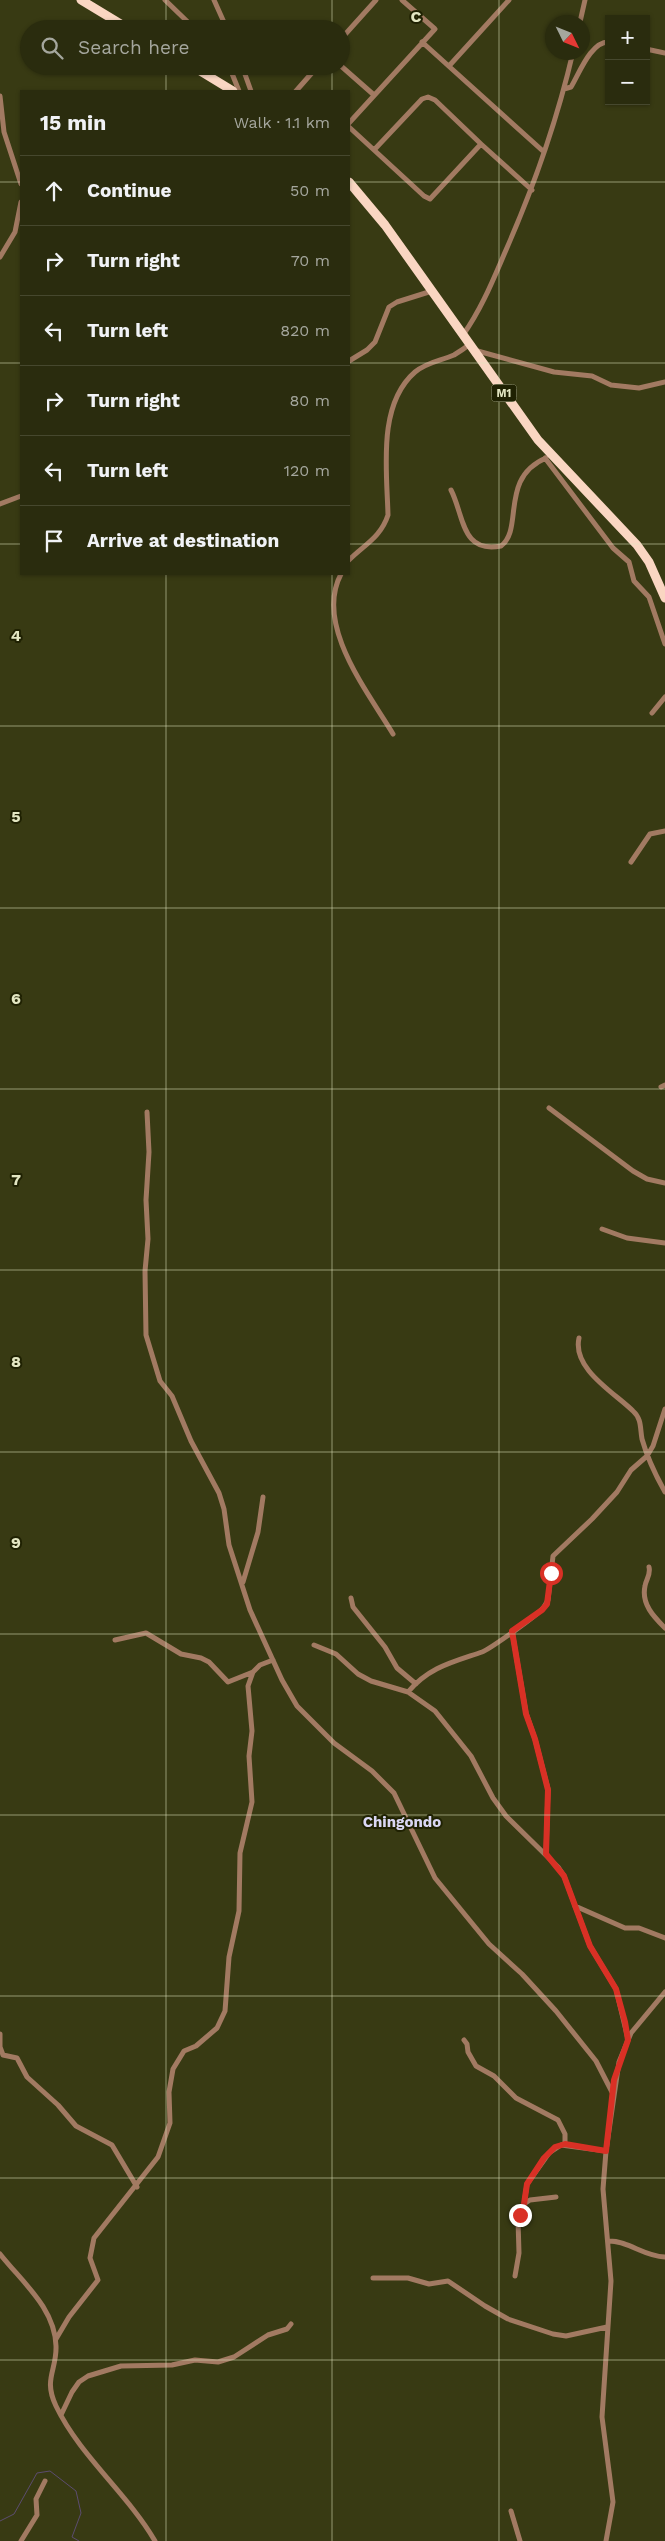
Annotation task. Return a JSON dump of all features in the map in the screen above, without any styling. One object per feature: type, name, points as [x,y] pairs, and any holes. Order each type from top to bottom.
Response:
[{"type":"highway","points":[[81,0],[114,20]]},
{"type":"highway","points":[[207,75],[231,90]]},
{"type":"highway","name":"M1","points":[[350,183],[385,224],[548,457],[638,545],[654,571],[665,598]]},
{"type":"street","points":[[165,0],[186,20]]},
{"type":"street","points":[[214,0],[224,20]]},
{"type":"street","points":[[350,29],[376,0]]},
{"type":"street","points":[[350,122],[435,29],[402,0]]},
{"type":"street","points":[[448,66],[509,0]]},
{"type":"street","points":[[582,15],[585,0]]},
{"type":"street","points":[[422,42],[544,152]]},
{"type":"street","points":[[564,89],[571,87],[595,48],[605,42]]},
{"type":"street","points":[[650,50],[665,53]]},
{"type":"street","points":[[463,334],[477,315],[491,286],[532,190],[564,89],[571,60]]},
{"type":"street","points":[[350,74],[374,95]]},
{"type":"street","points":[[233,75],[239,90]]},
{"type":"street","points":[[245,75],[250,90]]},
{"type":"street","points":[[297,90],[310,75]]},
{"type":"street","points":[[0,96],[4,132],[20,181]]},
{"type":"street","points":[[374,150],[422,99],[428,97],[435,100],[532,190]]},
{"type":"street","points":[[350,128],[424,196],[430,199],[481,144]]},
{"type":"street","points":[[0,257],[15,232],[20,207]]},
{"type":"street","points":[[350,360],[367,350],[374,342],[389,307],[397,302],[432,291]]},
{"type":"street","points":[[350,559],[376,538],[387,520],[389,426],[396,401],[403,386],[414,373],[427,364],[472,347],[554,372],[592,376],[611,385],[639,388],[665,382]]},
{"type":"street","points":[[451,490],[459,508],[462,523],[470,538],[481,546],[500,546],[506,540],[510,530],[518,486],[531,468],[548,457],[612,548],[629,562],[634,581],[649,597],[665,644]]},
{"type":"street","points":[[0,504],[20,496]]},
{"type":"street","points":[[341,575],[335,595],[334,614],[344,652],[393,734]]},
{"type":"street","points":[[652,713],[665,697]]},
{"type":"street","points":[[631,862],[650,834],[665,831]]},
{"type":"street","points":[[549,1108],[633,1171],[647,1179],[665,1183]]},
{"type":"street","points":[[147,1112],[149,1146],[146,1200],[148,1239],[145,1272],[146,1336],[160,1380],[174,1401],[191,1441],[219,1494],[224,1509],[229,1545],[250,1610],[273,1660],[297,1706],[334,1743],[372,1771],[394,1793],[435,1878],[490,1944],[522,1974],[556,2011],[596,2061],[613,2094]]},
{"type":"street","points":[[602,1229],[628,1238],[665,1243]]},
{"type":"street","points":[[579,1338],[580,1356],[589,1370],[617,1399],[637,1415],[642,1426],[642,1439],[665,1492]]},
{"type":"street","points":[[408,1692],[426,1675],[454,1660],[490,1648],[542,1610],[547,1604],[553,1556],[592,1519],[617,1492],[631,1470],[649,1454],[665,1409]]},
{"type":"street","points":[[242,1585],[258,1532],[263,1497]]},
{"type":"street","points":[[649,1567],[650,1573],[644,1587],[646,1602],[652,1614],[665,1628]]},
{"type":"street","points":[[351,1598],[353,1607],[385,1647],[397,1668],[416,1684]]},
{"type":"street","points":[[512,1631],[526,1714],[535,1739],[548,1790],[546,1854]]},
{"type":"street","points":[[115,1640],[146,1633],[181,1654],[201,1658],[209,1662],[228,1682],[253,1672],[260,1665],[273,1660]]},
{"type":"street","points":[[314,1645],[336,1654],[358,1674],[371,1681],[408,1692],[435,1711],[471,1756],[493,1798],[506,1816],[546,1854],[564,1876],[590,1946],[616,1989],[628,2040]]},
{"type":"street","points":[[56,2339],[69,2317],[98,2280],[90,2258],[94,2238],[158,2157],[167,2136],[171,2116],[169,2092],[173,2069],[184,2051],[196,2046],[217,2028],[225,2011],[229,1957],[239,1911],[240,1853],[252,1802],[249,1756],[252,1730],[248,1696],[253,1672]]},
{"type":"street","points":[[574,1906],[625,1928],[639,1928],[665,1938]]},
{"type":"street","points":[[606,2541],[614,2502],[602,2417],[611,2280],[603,2189],[606,2151],[619,2062],[628,2040],[639,2022],[665,1992]]},
{"type":"street","points":[[0,2034],[0,2048],[3,2055],[17,2058],[27,2077],[58,2105],[76,2126],[112,2145],[136,2187]]},
{"type":"street","points":[[464,2040],[476,2066],[494,2076],[516,2098],[558,2120],[564,2134],[565,2144]]},
{"type":"street","points":[[516,2276],[519,2253],[518,2220],[524,2204],[527,2184],[544,2158],[555,2147],[565,2144],[606,2151]]},
{"type":"street","points":[[524,2204],[534,2199],[556,2197]]},
{"type":"street","points":[[608,2241],[618,2241],[646,2255],[665,2257]]},
{"type":"street","points":[[0,2254],[45,2308],[56,2339],[56,2355],[50,2373],[50,2386],[61,2415],[83,2447],[129,2502],[155,2541]]},
{"type":"street","points":[[373,2278],[408,2278],[429,2284],[448,2280],[485,2306],[508,2318],[566,2336],[607,2327]]},
{"type":"street","points":[[61,2415],[72,2392],[79,2382],[88,2376],[121,2366],[172,2365],[195,2360],[218,2362],[240,2354],[268,2335],[287,2329],[291,2324]]},
{"type":"street","points":[[21,2541],[37,2515],[36,2498],[45,2481]]},
{"type":"street","points":[[511,2511],[520,2541]]},
{"type":"waterway","points":[[0,2521],[14,2514],[37,2473],[50,2471],[76,2491],[81,2513],[72,2537],[79,2541]]},
{"type":"district","name":"Chingondo","points":[[402,1822]]},
{"type":"route","points":[[520,2215],[527,2184],[544,2158],[555,2147],[565,2144],[606,2151],[614,2080],[628,2040],[616,1989],[590,1946],[564,1876],[546,1854],[546,1824],[549,1796],[535,1739],[526,1714],[524,1689],[512,1631],[542,1610],[547,1604],[548,1583],[551,1573]]}]
